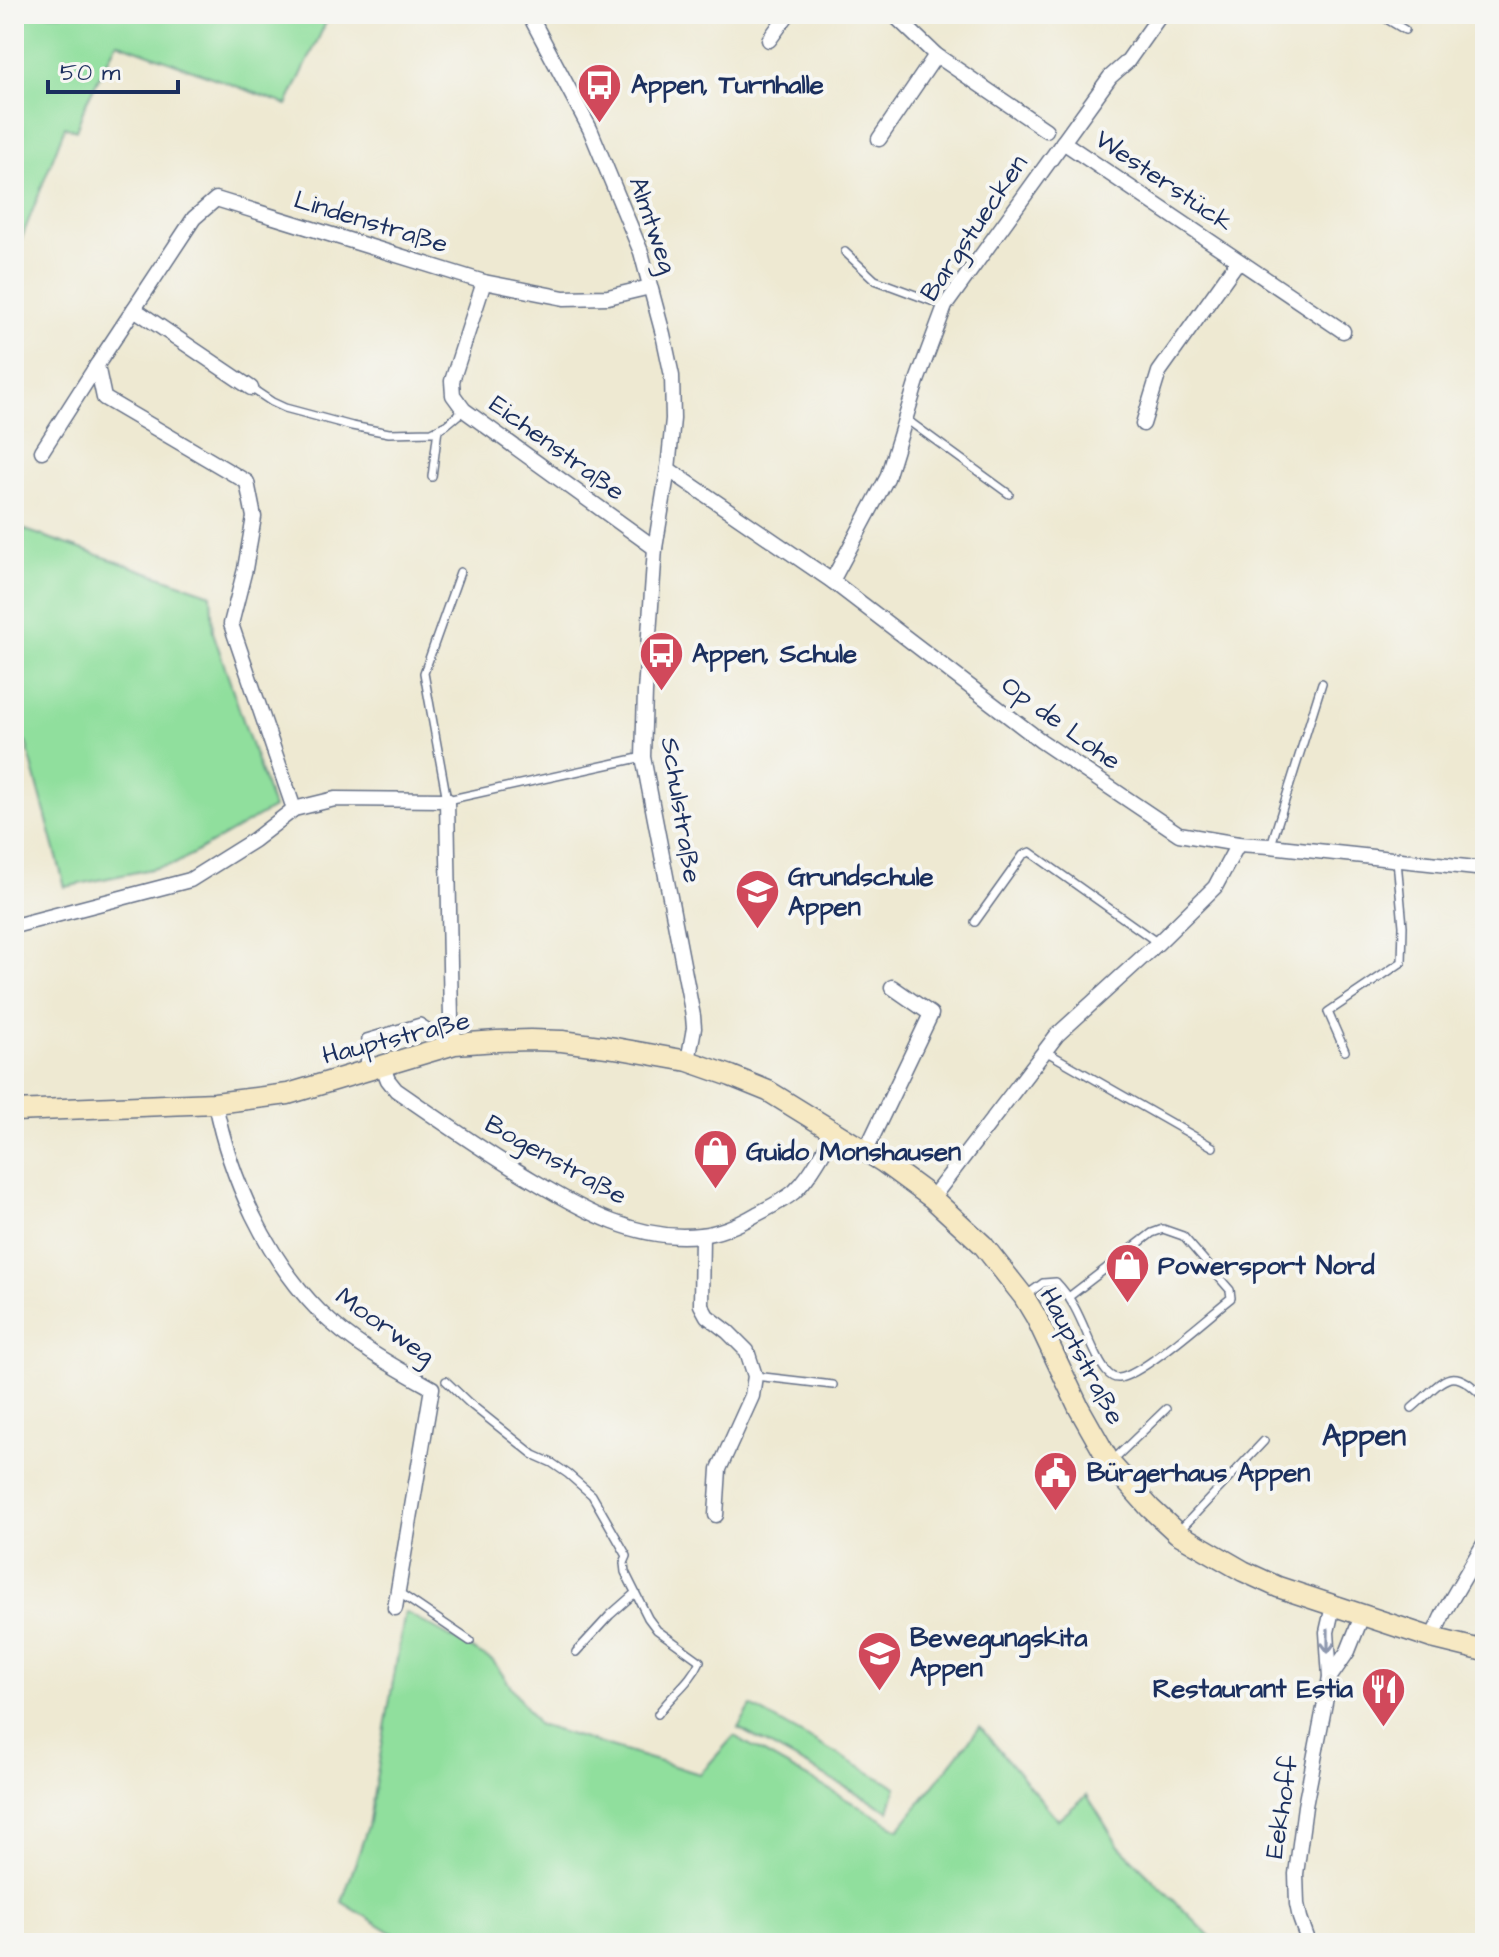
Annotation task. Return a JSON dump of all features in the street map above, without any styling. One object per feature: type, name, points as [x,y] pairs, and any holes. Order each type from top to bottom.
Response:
[{"type":"main road","name":"Hauptstraße","points":[[14,1111],[215,1103],[288,1094],[455,1044],[562,1041],[688,1061],[768,1091],[866,1150],[932,1198],[983,1245],[1036,1317],[1079,1408],[1110,1463],[1177,1533],[1210,1554],[1278,1587],[1432,1638],[1485,1651]]},
{"type":"street","name":"Almtweg","points":[[529,14],[590,129],[641,252],[672,376],[673,419],[668,469]]},
{"type":"street","points":[[769,40],[788,14]]},
{"type":"street","points":[[893,14],[936,55],[1046,130]]},
{"type":"street","name":"Bargstuecken","points":[[832,581],[887,478],[917,381],[945,306],[1110,77],[1127,62],[1161,14]]},
{"type":"street","points":[[879,139],[936,55]]},
{"type":"street","name":"Westerstück","points":[[1063,142],[1343,331]]},
{"type":"street","name":"Lindenstraße","points":[[42,451],[194,218],[216,199],[484,282],[564,298],[608,297],[650,287]]},
{"type":"street","name":"Westerstück","points":[[1143,424],[1159,372],[1238,261]]},
{"type":"street","name":"Eichenstraße","points":[[484,282],[452,381],[453,395],[464,410],[655,548]]},
{"type":"street","points":[[134,309],[251,388]]},
{"type":"street","points":[[97,365],[104,398],[247,482],[254,517],[231,624],[294,809]]},
{"type":"street","name":"Schulstraße","points":[[668,469],[655,548],[643,757],[693,1016],[688,1061]]},
{"type":"street","name":"Op de Lohe","points":[[668,469],[832,581],[1041,741],[1179,834],[1238,844],[1485,869]]},
{"type":"street","points":[[14,926],[190,880],[254,840],[294,809],[335,799],[447,800],[451,1020],[455,1044]]},
{"type":"street","points":[[932,1198],[1057,1035],[1215,887],[1238,844]]},
{"type":"street","points":[[866,1150],[931,1014],[892,987]]},
{"type":"street","name":"Bogenstraße","points":[[373,1068],[396,1090],[502,1163],[587,1212],[649,1232],[670,1235],[702,1235],[744,1221],[780,1202],[815,1166],[836,1132]]},
{"type":"street","name":"Moorweg","points":[[215,1103],[240,1184],[255,1219],[285,1269],[320,1312],[341,1330],[432,1388],[395,1608]]},
{"type":"street","points":[[702,1235],[701,1305],[707,1316],[747,1351],[755,1376],[752,1396],[719,1469],[716,1515]]},
{"type":"street","points":[[1432,1638],[1485,1542]]},
{"type":"street","name":"Eekhoff","points":[[1309,1943],[1297,1904],[1296,1874],[1305,1806],[1330,1677],[1327,1632],[1333,1606]]},
{"type":"street","name":"Eekhoff","points":[[1330,1677],[1348,1651],[1362,1616]]},
{"type":"lane","points":[[1378,14],[1405,30]]},
{"type":"lane","points":[[845,252],[875,280],[945,306]]},
{"type":"lane","points":[[251,388],[278,405],[389,433],[438,429],[464,410]]},
{"type":"lane","points":[[906,419],[1009,494]]},
{"type":"lane","points":[[432,477],[438,429]]},
{"type":"lane","points":[[460,572],[424,673],[447,800],[643,757]]},
{"type":"lane","points":[[1270,846],[1322,683]]},
{"type":"lane","points":[[975,922],[1023,855],[1030,852],[1158,943]]},
{"type":"lane","points":[[1345,1051],[1328,1012],[1402,962],[1403,926],[1397,861]]},
{"type":"lane","points":[[373,1068],[366,1038],[420,1022],[455,1044]]},
{"type":"lane","points":[[1045,1051],[1213,1147]]},
{"type":"lane","points":[[1024,1297],[1043,1283],[1056,1282],[1070,1296],[1099,1361],[1110,1376],[1118,1378],[1141,1369],[1231,1298],[1230,1290],[1183,1236],[1163,1229],[1152,1233],[1070,1296]]},
{"type":"lane","points":[[755,1376],[833,1385]]},
{"type":"lane","points":[[1412,1408],[1444,1380],[1452,1377],[1462,1378],[1485,1399]]},
{"type":"lane","points":[[446,1381],[534,1455],[568,1474],[592,1495],[627,1556],[625,1572],[648,1618],[657,1630],[700,1661],[688,1681],[658,1714]]},
{"type":"lane","points":[[1110,1463],[1166,1409]]},
{"type":"lane","points":[[1177,1533],[1264,1441]]},
{"type":"lane","points":[[398,1592],[470,1641]]},
{"type":"lane","points":[[576,1652],[635,1593]]},
{"type":"green space","points":[[14,14],[330,14],[287,105],[117,42],[76,130],[65,127],[14,258]]},
{"type":"green space","points":[[14,526],[211,594],[213,632],[273,808],[175,864],[65,887],[26,742],[14,745]]},
{"type":"green space","points":[[405,1612],[493,1661],[538,1725],[700,1774],[734,1736],[899,1829],[980,1727],[1058,1820],[1087,1795],[1118,1845],[1217,1943],[409,1943],[342,1902],[368,1826]]},
{"type":"green space","points":[[751,1706],[896,1787],[889,1811],[738,1728]]},
{"type":"place","name":"Appen, Turnhalle","points":[[600,124]]},
{"type":"place","name":"Appen, Schule","points":[[661,693]]},
{"type":"place","name":"Grundschule Appen","points":[[757,931]]},
{"type":"place","name":"Guido Monshausen","points":[[715,1191]]},
{"type":"place","name":"Powersport Nord","points":[[1127,1305]]},
{"type":"place","name":"Bürgerhaus Appen","points":[[1056,1512]]},
{"type":"place","name":"Bewegungskita Appen","points":[[879,1692]]},
{"type":"place","name":"Restaurant Estia","points":[[1384,1728]]},
{"type":"district","name":"Appen","points":[[1364,1436]]}]
